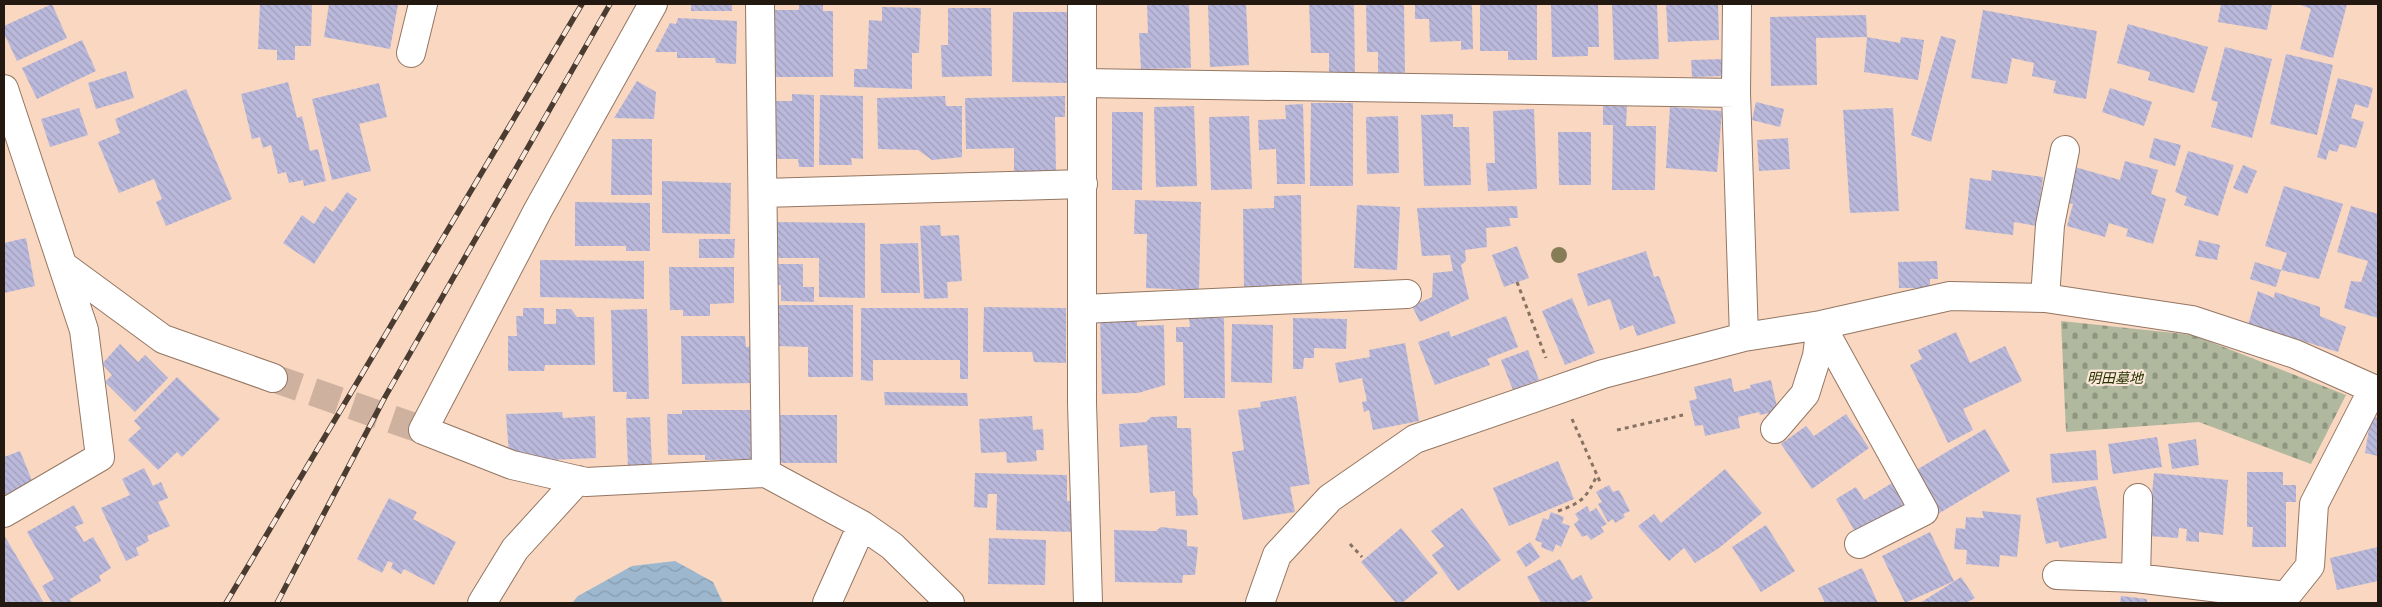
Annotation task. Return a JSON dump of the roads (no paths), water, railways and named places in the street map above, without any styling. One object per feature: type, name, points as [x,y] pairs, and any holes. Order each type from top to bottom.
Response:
[{"type":"street","points":[[411,54],[423,4]]},
{"type":"street","points":[[653,4],[538,210],[423,430],[512,465],[586,482],[766,473],[862,525],[892,546],[950,603]]},
{"type":"street","points":[[760,4],[766,473]]},
{"type":"street","points":[[1082,4],[1084,83],[1082,403],[1088,603]]},
{"type":"street","points":[[1737,4],[1736,93],[1744,337]]},
{"type":"street","points":[[1084,83],[1736,93]]},
{"type":"street","points":[[4,89],[65,267],[84,330],[100,457],[4,513]]},
{"type":"street","points":[[2045,298],[2050,225],[2065,150]]},
{"type":"street","points":[[763,193],[1083,184]]},
{"type":"street","points":[[65,267],[163,339],[273,378]]},
{"type":"street","points":[[1083,308],[1407,294]]},
{"type":"street","points":[[1260,603],[1277,555],[1330,498],[1415,439],[1603,374],[1744,337],[1822,325],[1950,296],[2045,298],[2192,320],[2295,354],[2376,390],[2314,504],[2310,566],[2286,596],[2136,578],[2057,575]]},
{"type":"street","points":[[1775,429],[1805,394],[1817,356],[1822,325]]},
{"type":"street","points":[[1822,325],[1924,511],[1860,544]]},
{"type":"street","points":[[482,603],[515,549],[578,480]]},
{"type":"street","points":[[2136,578],[2138,498]]},
{"type":"street","points":[[827,603],[862,525]]},
{"type":"water","points":[[675,561],[713,582],[723,603],[572,603],[578,596],[632,566]]},
{"type":"tunnel","points":[[273,378],[423,430]]},
{"type":"railway","points":[[226,603],[582,4]]},
{"type":"railway","points":[[277,603],[385,397],[610,4]]},
{"type":"park label","name":"明田墓地","points":[[2115,378]]}]
